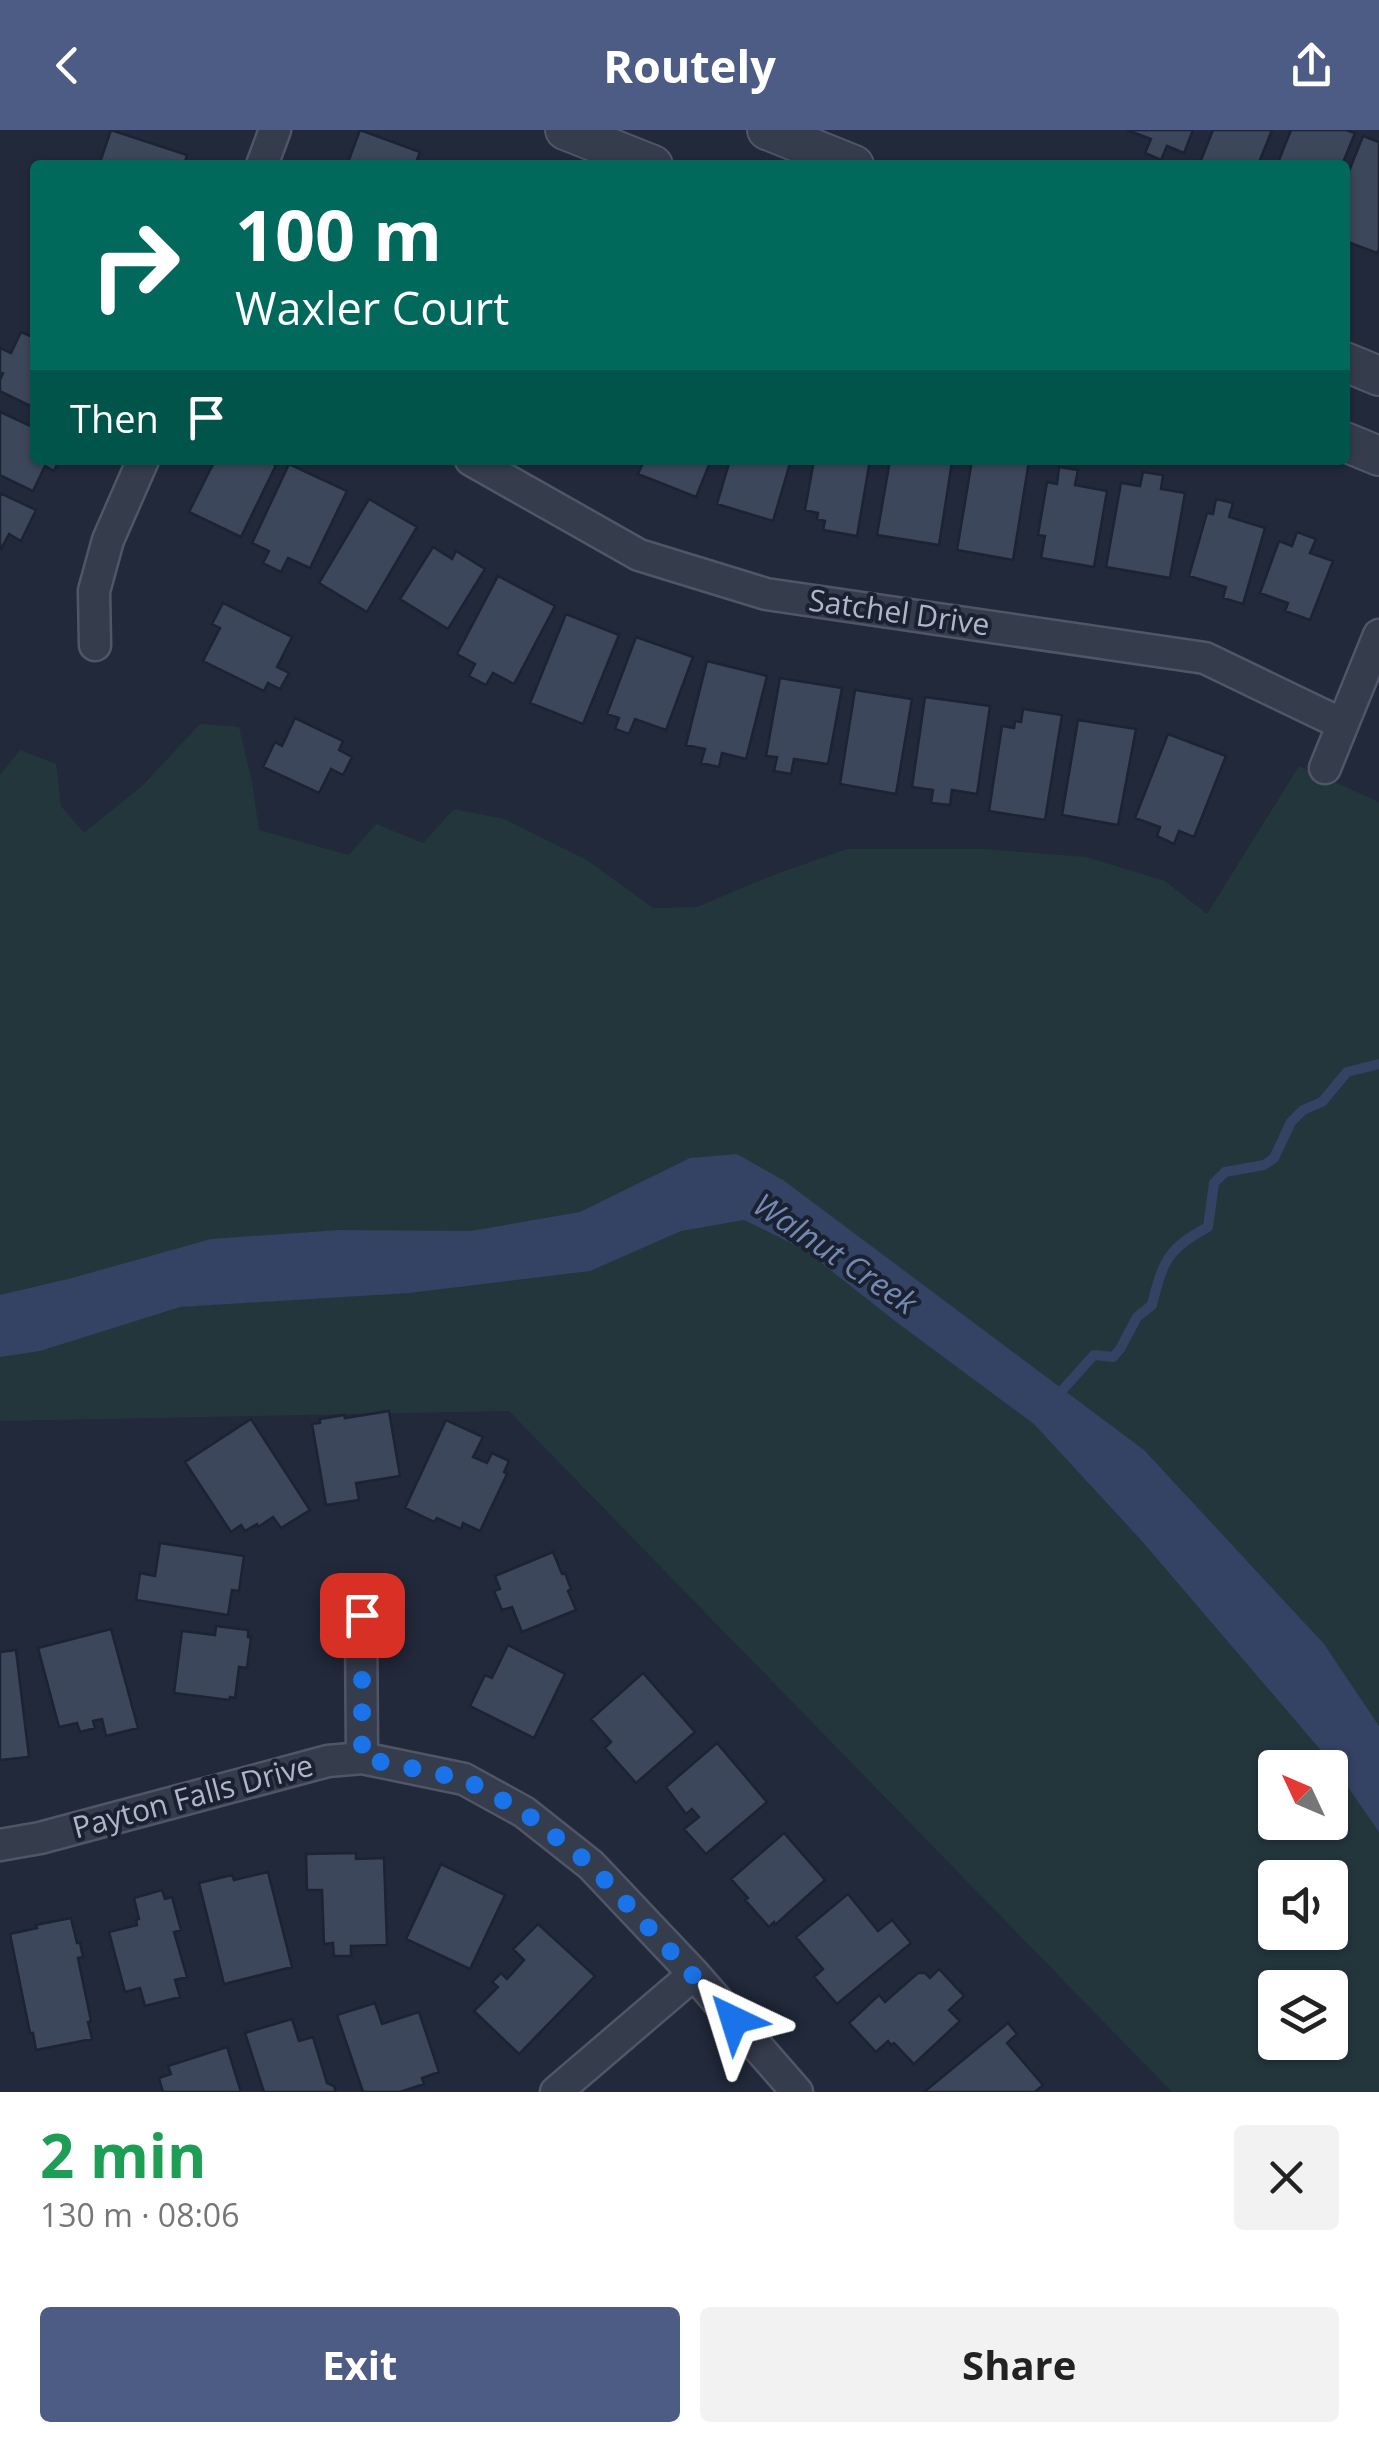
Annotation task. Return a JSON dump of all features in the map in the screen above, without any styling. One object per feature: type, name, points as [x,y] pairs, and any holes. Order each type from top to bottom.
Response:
[{"type":"street","points":[[264,160],[275,130]]},
{"type":"street","points":[[565,130],[640,160]]},
{"type":"street","points":[[767,130],[842,160]]},
{"type":"street","points":[[1350,364],[1379,376]]},
{"type":"street","points":[[1350,444],[1379,456]]},
{"type":"street","points":[[95,645],[94,591],[108,540],[141,465]]},
{"type":"street","name":"Satchel Drive","points":[[480,465],[639,555],[766,594],[1205,658],[1342,724]]},
{"type":"street","points":[[1324,768],[1379,635]]},
{"type":"street","points":[[362,1615],[362,1758]]},
{"type":"street","name":"Payton Falls Drive","points":[[0,1845],[40,1838],[328,1762],[362,1758],[464,1779],[524,1812],[590,1864],[694,1974],[797,2092]]},
{"type":"street","points":[[556,2092],[694,1974]]},
{"type":"shaded area","points":[[200,724],[239,727],[259,830],[349,855],[376,824],[423,843],[454,809],[504,819],[587,860],[653,908],[697,907],[847,849],[985,849],[1086,857],[1165,881],[1207,914],[1299,766],[1379,802],[1379,2092],[1172,2092],[509,1411],[0,1421],[0,775],[20,750],[56,764],[61,806],[84,833],[143,785]]},
{"type":"water","name":"Walnut Creek","points":[[737,1154],[783,1180],[1144,1450],[1324,1644],[1379,1726],[1379,1832],[1348,1787],[1348,1750],[1321,1750],[1141,1540],[1034,1424],[805,1250],[744,1220],[681,1231],[590,1271],[409,1293],[180,1307],[40,1351],[0,1357],[0,1295],[211,1239],[340,1230],[471,1231],[580,1212],[690,1158]]},
{"type":"building","points":[[111,130],[187,155],[186,160],[101,160]]},
{"type":"building","points":[[360,130],[420,152],[417,160],[349,160]]},
{"type":"building","points":[[1127,130],[1193,130],[1184,153],[1167,146],[1161,160],[1145,153],[1151,139]]},
{"type":"building","points":[[1213,130],[1272,130],[1260,160],[1201,160]]},
{"type":"building","points":[[1291,130],[1355,133],[1344,160],[1279,160]]},
{"type":"building","points":[[1363,136],[1379,142],[1377,253],[1350,243],[1350,168]]},
{"type":"building","points":[[21,332],[30,336],[30,406],[0,391],[0,348],[11,353]]},
{"type":"building","points":[[0,412],[30,426],[30,465],[57,465],[54,471],[45,466],[33,491],[0,475]]},
{"type":"building","points":[[212,465],[276,465],[241,537],[189,512]]},
{"type":"building","points":[[289,465],[347,491],[310,568],[288,558],[281,572],[263,563],[269,551],[252,543]]},
{"type":"building","points":[[642,465],[709,465],[696,497],[638,474]]},
{"type":"building","points":[[729,465],[790,465],[773,521],[717,504]]},
{"type":"building","points":[[813,465],[869,465],[857,536],[823,530],[825,521],[817,519],[818,513],[805,510]]},
{"type":"building","points":[[889,465],[952,465],[939,545],[877,535]]},
{"type":"building","points":[[971,465],[1028,465],[1013,560],[957,550]]},
{"type":"building","points":[[1059,467],[1078,470],[1075,485],[1107,491],[1094,567],[1041,558],[1045,536],[1038,535],[1047,482],[1057,484]]},
{"type":"building","points":[[1143,472],[1163,475],[1161,489],[1185,493],[1170,578],[1106,567],[1121,483],[1140,486]]},
{"type":"building","points":[[0,493],[36,510],[21,541],[9,534],[0,551]]},
{"type":"building","points":[[369,499],[417,527],[367,612],[319,583]]},
{"type":"building","points":[[1216,499],[1233,503],[1229,517],[1265,528],[1243,604],[1223,598],[1226,587],[1189,576],[1207,513],[1213,514]]},
{"type":"building","points":[[1297,532],[1316,539],[1310,553],[1333,561],[1310,620],[1285,611],[1288,603],[1260,593],[1279,541],[1292,546]]},
{"type":"building","points":[[433,547],[452,559],[456,551],[485,569],[448,629],[400,599]]},
{"type":"building","points":[[498,576],[555,606],[514,684],[493,673],[486,685],[469,676],[475,664],[457,654]]},
{"type":"building","points":[[223,603],[292,637],[277,667],[289,673],[280,689],[268,683],[264,691],[203,661],[220,628],[212,624]]},
{"type":"building","points":[[566,614],[619,635],[583,724],[530,703]]},
{"type":"building","points":[[636,637],[693,657],[666,730],[635,719],[629,734],[615,729],[619,718],[607,714]]},
{"type":"building","points":[[707,661],[767,676],[746,759],[722,753],[719,767],[701,763],[705,749],[686,745]]},
{"type":"building","points":[[780,678],[842,688],[828,764],[794,759],[791,774],[774,771],[777,757],[766,756]]},
{"type":"building","points":[[855,690],[912,699],[896,794],[840,784]]},
{"type":"building","points":[[925,697],[990,706],[977,794],[952,790],[950,805],[931,803],[933,790],[912,787]]},
{"type":"building","points":[[1023,709],[1062,715],[1045,820],[989,811],[1002,726],[1014,728],[1015,721],[1021,722]]},
{"type":"building","points":[[295,718],[343,741],[339,750],[352,757],[343,775],[331,769],[319,793],[263,767],[275,742],[282,746]]},
{"type":"building","points":[[1078,720],[1136,729],[1118,825],[1062,815]]},
{"type":"building","points":[[1168,734],[1226,756],[1194,837],[1179,831],[1174,844],[1157,836],[1160,827],[1135,818]]},
{"type":"building","points":[[389,1411],[400,1476],[356,1483],[359,1500],[326,1505],[312,1424],[320,1423],[320,1419]]},
{"type":"building","points":[[251,1419],[310,1510],[281,1528],[273,1517],[258,1527],[257,1524],[245,1531],[241,1525],[231,1532],[185,1462]]},
{"type":"building","points":[[446,1420],[483,1437],[473,1457],[487,1463],[492,1453],[509,1461],[504,1472],[507,1474],[480,1531],[463,1523],[461,1529],[437,1518],[434,1522],[405,1508]]},
{"type":"building","points":[[160,1543],[244,1556],[239,1591],[232,1590],[228,1615],[136,1600],[140,1573],[155,1576]]},
{"type":"building","points":[[553,1552],[562,1574],[565,1573],[576,1610],[522,1632],[512,1607],[502,1610],[494,1591],[500,1589],[495,1576]]},
{"type":"building","points":[[216,1626],[248,1630],[251,1637],[247,1668],[239,1667],[235,1698],[174,1693],[182,1631],[215,1635]]},
{"type":"building","points":[[111,1629],[138,1728],[106,1736],[102,1719],[93,1721],[95,1728],[80,1732],[77,1723],[59,1727],[38,1648]]},
{"type":"building","points":[[508,1645],[565,1674],[534,1738],[470,1706],[485,1675],[492,1678]]},
{"type":"building","points":[[16,1650],[29,1757],[0,1760],[0,1652]]},
{"type":"building","points":[[643,1673],[695,1732],[636,1783],[605,1748],[611,1742],[591,1719]]},
{"type":"building","points":[[717,1743],[767,1802],[706,1854],[684,1829],[699,1817],[692,1809],[686,1814],[666,1787]]},
{"type":"building","points":[[784,1833],[825,1880],[769,1927],[731,1879]]},
{"type":"building","points":[[356,1853],[356,1859],[384,1858],[387,1945],[351,1946],[351,1956],[334,1956],[333,1943],[324,1944],[322,1890],[307,1890],[306,1854]]},
{"type":"building","points":[[441,1864],[505,1895],[470,1969],[406,1939]]},
{"type":"building","points":[[268,1872],[292,1967],[224,1984],[199,1883]]},
{"type":"building","points":[[162,1890],[165,1899],[172,1897],[181,1930],[174,1932],[187,1977],[175,1980],[180,1997],[145,2006],[140,1988],[125,1992],[109,1932],[137,1925],[134,1898]]},
{"type":"building","points":[[848,1894],[878,1931],[892,1920],[911,1943],[837,2004],[814,1977],[823,1969],[796,1937]]},
{"type":"building","points":[[71,1918],[83,1957],[78,1958],[92,2039],[36,2050],[10,1934]]},
{"type":"building","points":[[538,1924],[595,1976],[519,2054],[474,2011],[498,1987],[492,1982],[501,1973],[507,1979],[524,1960],[513,1949]]},
{"type":"building","points":[[939,1969],[964,1996],[949,2010],[960,2021],[914,2064],[888,2041],[876,2052],[849,2023],[879,1995],[885,2002],[918,1973],[930,1978]]},
{"type":"building","points":[[375,2003],[382,2024],[419,2012],[439,2072],[422,2078],[424,2084],[400,2092],[363,2092],[337,2015]]},
{"type":"building","points":[[292,2019],[299,2041],[313,2037],[327,2083],[336,2092],[264,2092],[245,2033]]},
{"type":"building","points":[[1008,2023],[1017,2034],[1007,2043],[1043,2085],[1035,2092],[924,2092]]},
{"type":"building","points":[[227,2047],[241,2092],[163,2092],[159,2078],[171,2074],[168,2066]]},
{"type":"waterway","points":[[1057,1396],[1094,1355],[1113,1357],[1120,1349],[1137,1317],[1152,1305],[1169,1258],[1184,1242],[1208,1227],[1214,1183],[1225,1172],[1264,1165],[1274,1158],[1291,1122],[1303,1110],[1322,1102],[1347,1072],[1379,1064]]},
{"type":"route","points":[[362,1615],[362,1758],[464,1779],[524,1812],[590,1864],[734,2020]]}]
